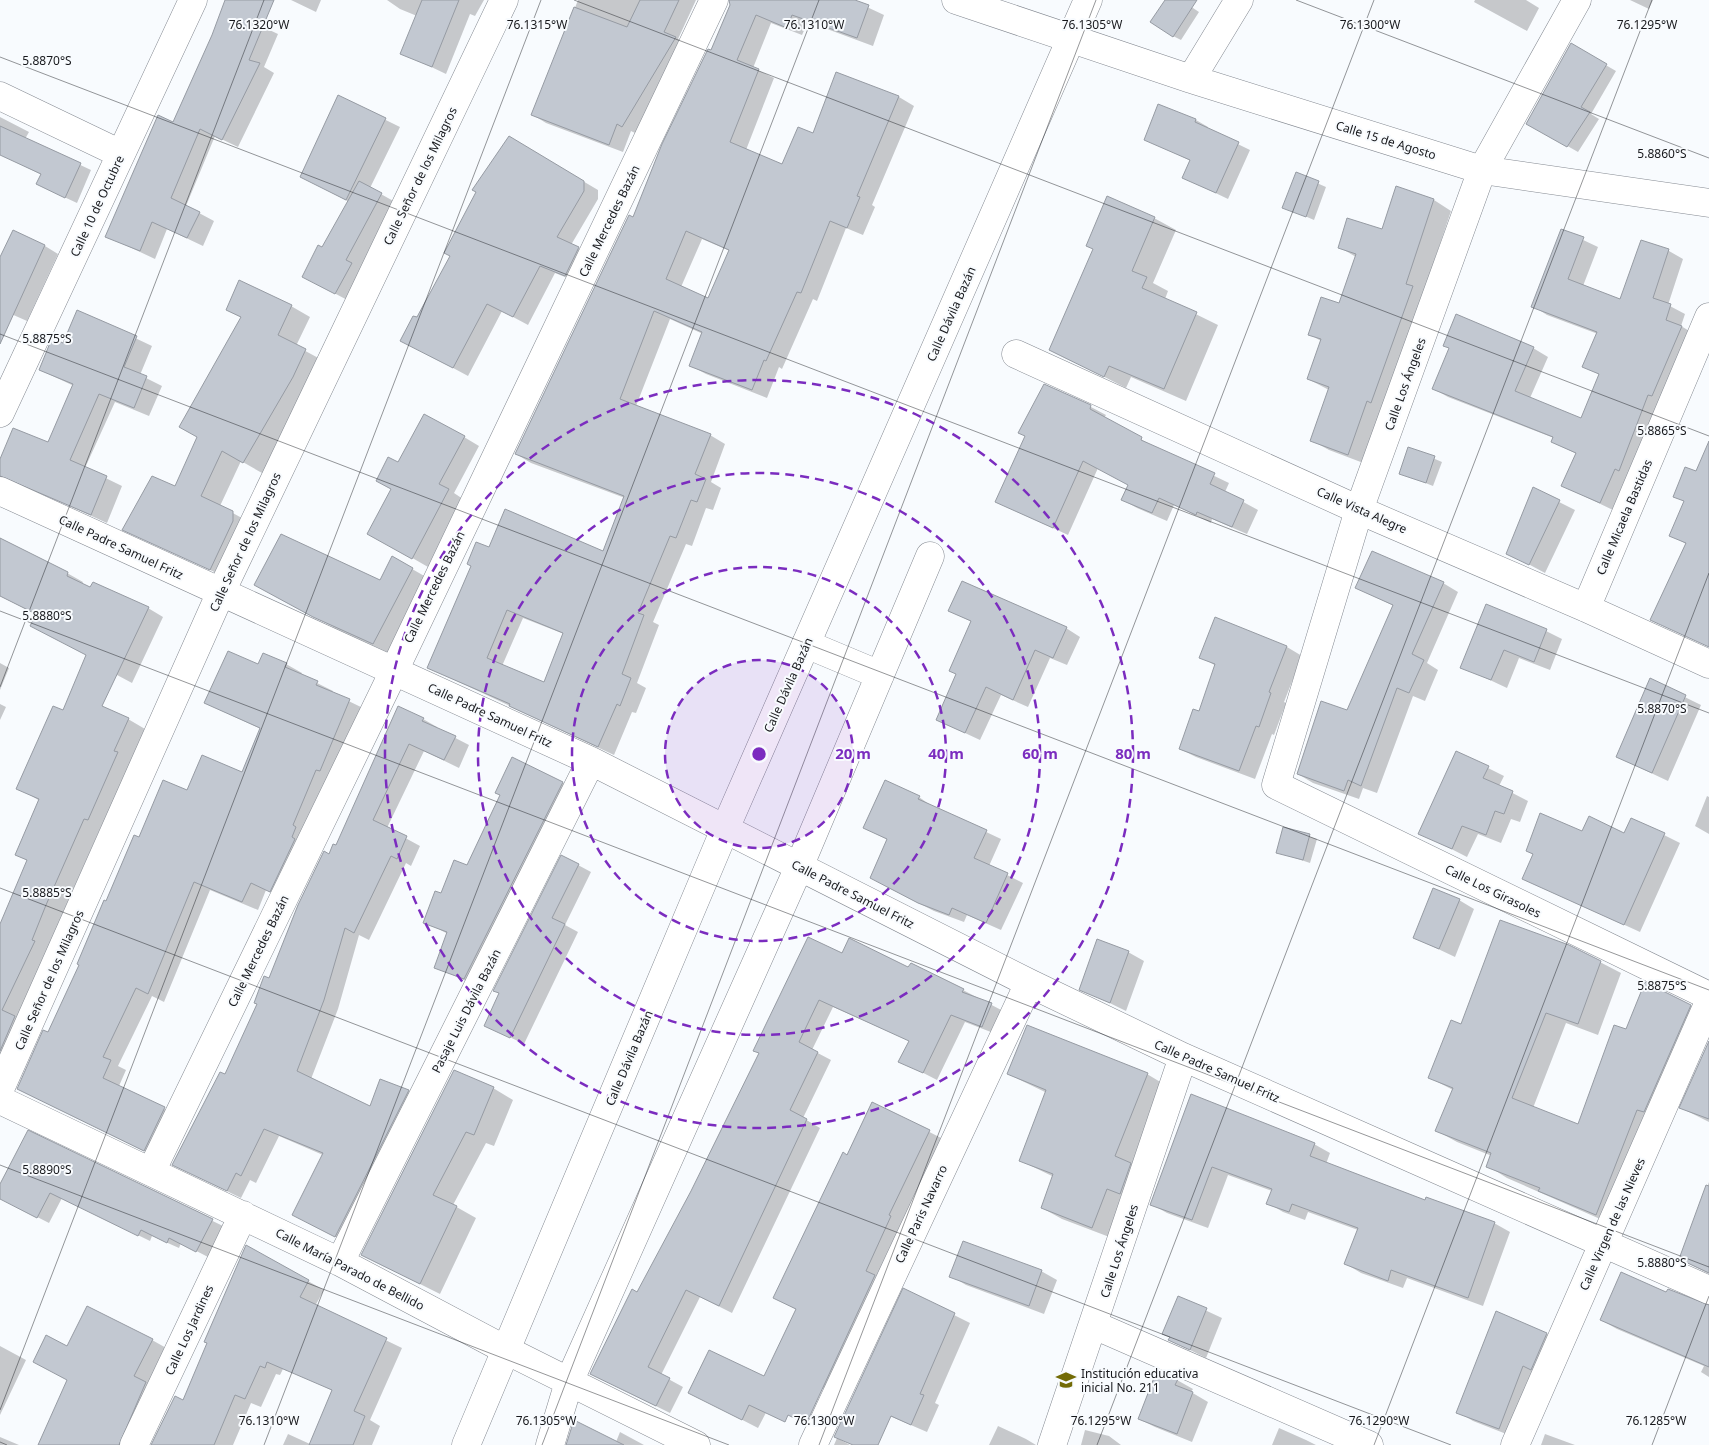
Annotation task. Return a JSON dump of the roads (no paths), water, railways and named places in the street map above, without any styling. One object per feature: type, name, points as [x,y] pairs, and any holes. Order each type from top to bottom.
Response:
[{"type":"street","name":"Calle 10 de Octubre","points":[[0,412],[193,0]]},
{"type":"street","name":"Calle Señor de los Milagros","points":[[0,1089],[221,592],[504,0]]},
{"type":"street","name":"Calle Mercedes Bazán","points":[[151,1172],[394,671],[714,0]]},
{"type":"street","name":"Calle Dávila Bazán","points":[[466,1445],[725,829],[1088,0]]},
{"type":"street","points":[[1191,79],[1239,0]]},
{"type":"street","name":"Calle Los Ángeles","points":[[1276,786],[1359,510],[1482,170],[1576,0]]},
{"type":"street","name":"Calle 15 de Agosto","points":[[966,2],[1071,40],[1482,170],[1709,202]]},
{"type":"street","points":[[0,96],[121,154]]},
{"type":"street","name":"Calle Micaela Bastidas","points":[[1586,608],[1709,317]]},
{"type":"street","name":"Calle Vista Alegre","points":[[1016,354],[1359,510],[1586,608],[1709,664]]},
{"type":"street","name":"Calle Padre Samuel Fritz","points":[[0,491],[591,761],[1029,983],[1183,1057],[1709,1290]]},
{"type":"street","points":[[550,1445],[570,1382],[799,867],[930,556]]},
{"type":"street","points":[[806,644],[880,675]]},
{"type":"street","name":"Pasaje Luis Dávila Bazán","points":[[340,1262],[591,761]]},
{"type":"street","name":"Calle Los Girasoles","points":[[1276,786],[1709,996]]},
{"type":"street","name":"Calle Paris Navarro","points":[[813,1445],[1029,983]]},
{"type":"street","name":"Calle Virgen de las Nieves","points":[[1514,1445],[1709,1002]]},
{"type":"street","name":"Calle Los Ángeles","points":[[1052,1445],[1183,1057]]},
{"type":"street","name":"Calle María Parado de Bellido","points":[[0,1100],[340,1262],[506,1350],[696,1445]]},
{"type":"street","name":"Calle Los Jardines","points":[[134,1445],[243,1215]]},
{"type":"street","points":[[1094,1325],[1368,1445]]},
{"type":"place","name":"Institución educativa inicial No. 211","points":[[1066,1380]]}]
